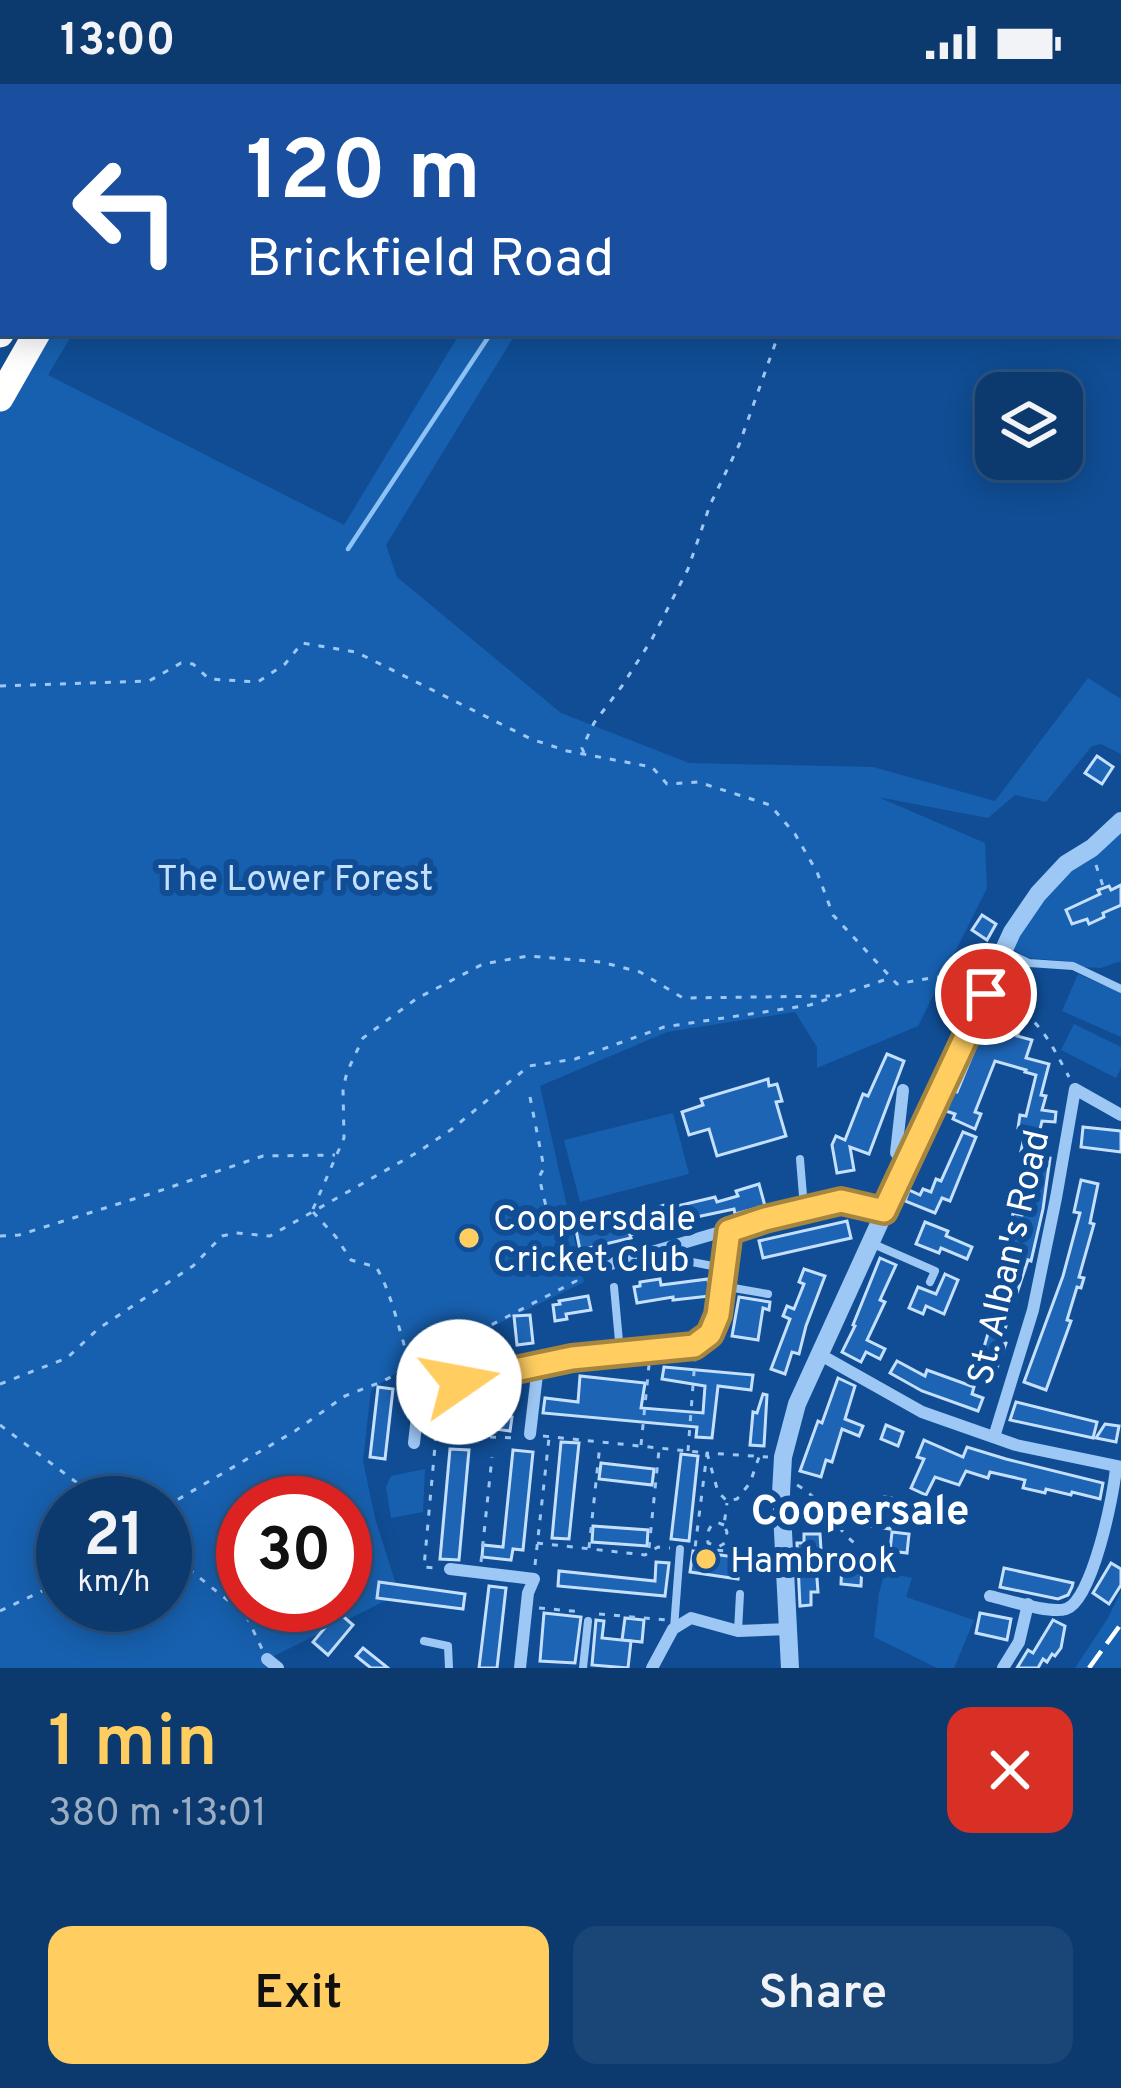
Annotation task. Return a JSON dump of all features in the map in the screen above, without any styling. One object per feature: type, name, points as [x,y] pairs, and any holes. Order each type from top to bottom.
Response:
[{"type":"highway","points":[[0,398],[35,336]]},
{"type":"street","points":[[790,1668],[781,1481],[797,1404],[1008,942],[1038,894],[1066,864],[1121,821]]},
{"type":"street","points":[[1075,1089],[1121,1115]]},
{"type":"street","name":"St. Alban's Road","points":[[994,1437],[1033,1310],[1075,1089]]},
{"type":"street","points":[[903,1090],[896,1153],[907,1162]]},
{"type":"street","points":[[604,1266],[804,1208],[841,1201],[884,1211]]},
{"type":"street","points":[[415,1438],[420,1390],[620,1352],[694,1346],[710,1334],[718,1315],[729,1231]]},
{"type":"street","points":[[819,1354],[922,1412],[994,1437],[1118,1467],[1094,1568],[1078,1602],[1057,1610],[990,1596]]},
{"type":"street","points":[[530,1434],[538,1366]]},
{"type":"street","points":[[451,1569],[534,1579],[520,1668]]},
{"type":"street","points":[[1003,1668],[1019,1642],[1028,1604]]},
{"type":"street","points":[[652,1668],[674,1625],[691,1618],[738,1630],[790,1629]]},
{"type":"lane","points":[[1008,942],[1029,963],[1073,966],[1121,989]]},
{"type":"lane","points":[[800,1159],[804,1208]]},
{"type":"lane","points":[[869,1242],[935,1271],[930,1282]]},
{"type":"lane","points":[[670,1267],[702,1262],[725,1269]]},
{"type":"lane","points":[[722,1286],[768,1294]]},
{"type":"lane","points":[[614,1287],[620,1352]]},
{"type":"lane","points":[[674,1625],[680,1549]]},
{"type":"lane","points":[[738,1630],[740,1594]]},
{"type":"lane","points":[[583,1668],[588,1621]]},
{"type":"lane","points":[[424,1641],[448,1646],[449,1668]]},
{"type":"path","points":[[584,754],[582,748],[594,723],[652,639],[688,569],[778,336]]},
{"type":"path","points":[[0,686],[149,681],[182,663],[193,664],[209,679],[258,682],[285,664],[302,643],[356,652],[531,739],[652,767],[667,784],[698,782],[770,805],[795,834],[817,872],[833,915],[897,984],[936,977],[980,982],[985,995],[1011,1004],[1040,1025],[1075,1089]]},
{"type":"path","points":[[1092,848],[1103,886]]},
{"type":"path","points":[[312,1210],[344,1138],[343,1089],[363,1038],[416,999],[484,964],[528,956],[601,962],[640,972],[683,998],[836,996]]},
{"type":"path","points":[[0,1384],[67,1358],[98,1329],[193,1266],[223,1236],[270,1236],[352,1192],[452,1129],[529,1066],[574,1058],[664,1027],[810,1005],[892,977]]},
{"type":"path","points":[[192,1491],[345,1396],[576,1281],[561,1230],[550,1223],[539,1178],[544,1168],[529,1092]]},
{"type":"path","points":[[0,1236],[264,1156],[337,1155]]},
{"type":"path","points":[[312,1210],[351,1260],[376,1267],[386,1282],[411,1366]]},
{"type":"path","points":[[688,1451],[694,1346]]},
{"type":"path","points":[[640,1447],[650,1351]]},
{"type":"path","points":[[0,1425],[68,1476]]},
{"type":"path","points":[[415,1438],[513,1439],[530,1434],[783,1457]]},
{"type":"path","points":[[436,1435],[424,1567],[451,1569]]},
{"type":"path","points":[[534,1579],[549,1437]]},
{"type":"path","points":[[589,1549],[600,1442]]},
{"type":"path","points":[[649,1552],[659,1448]]},
{"type":"path","points":[[707,1453],[718,1492],[727,1501]]},
{"type":"path","points":[[695,1548],[707,1453]]},
{"type":"path","points":[[480,1573],[493,1457]]},
{"type":"path","points":[[727,1501],[737,1499],[750,1484],[759,1457]]},
{"type":"path","points":[[781,1481],[801,1486],[815,1497],[842,1534],[858,1546]]},
{"type":"path","points":[[718,1549],[728,1532],[724,1525],[727,1501]]},
{"type":"path","points":[[718,1549],[709,1543],[707,1533],[716,1522],[724,1525]]},
{"type":"path","points":[[537,1543],[645,1555],[658,1547],[782,1557]]},
{"type":"path","points":[[192,1572],[246,1615],[272,1664]]},
{"type":"path","points":[[0,1611],[36,1594]]},
{"type":"path","points":[[526,1607],[674,1625]]},
{"type":"green space","name":"The Lower Forest","points":[[30,336],[71,336],[48,375],[344,525],[458,336],[514,336],[386,545],[397,577],[561,713],[689,763],[873,767],[995,801],[1088,678],[1121,699],[1121,754],[1101,744],[1092,746],[1046,802],[1015,795],[988,818],[878,797],[985,843],[987,888],[918,1026],[817,1068],[817,1047],[795,1012],[667,1032],[540,1086],[584,1282],[371,1390],[363,1461],[366,1476],[216,1476],[216,1632],[322,1632],[268,1659],[278,1668],[0,1668],[0,387]]},
{"type":"green space","points":[[1121,833],[1121,961],[1101,968],[1082,967],[1029,958],[1012,949],[1056,880]]},
{"type":"green space","points":[[1078,974],[1121,993],[1121,1037],[1062,1011]]},
{"type":"green space","points":[[1074,1024],[1121,1047],[1116,1078],[1061,1050]]},
{"type":"green space","points":[[673,1113],[689,1174],[580,1202],[564,1140]]},
{"type":"green space","points":[[425,1469],[423,1512],[391,1518],[386,1487],[391,1476]]},
{"type":"green space","name":"The Lower Forest","points":[[372,1504],[375,1518],[399,1594],[372,1607]]},
{"type":"green space","points":[[885,1572],[912,1578],[906,1597],[974,1620],[954,1668],[937,1668],[874,1637]]},
{"type":"green space","points":[[1121,1591],[1121,1668],[1075,1668],[1108,1618]]},
{"type":"building","points":[[1097,756],[1113,767],[1102,784],[1085,773]]},
{"type":"building","points":[[1121,885],[1121,905],[1089,924],[1087,919],[1072,924],[1066,910],[1100,894],[1098,890]]},
{"type":"building","points":[[982,915],[996,924],[987,940],[972,930]]},
{"type":"building","points":[[987,1019],[1007,1028],[1009,1022],[1021,1027],[1017,1036],[1032,1040],[1026,1058],[1049,1064],[1042,1110],[1056,1112],[1055,1122],[1042,1121],[1034,1154],[1021,1151],[1026,1129],[1018,1128],[1020,1115],[1026,1116],[1036,1075],[1026,1070],[995,1061],[975,1112],[981,1114],[975,1129],[946,1111]]},
{"type":"building","points":[[887,1054],[904,1061],[869,1154],[850,1147],[854,1170],[837,1173],[832,1145],[836,1136],[845,1140],[863,1094],[868,1096]]},
{"type":"building","points":[[768,1079],[769,1086],[777,1084],[782,1101],[776,1102],[786,1136],[717,1156],[709,1129],[689,1135],[682,1112],[703,1105],[701,1099]]},
{"type":"building","points":[[1083,1127],[1121,1131],[1121,1152],[1081,1147]]},
{"type":"building","points":[[963,1132],[976,1137],[950,1201],[942,1198],[935,1213],[905,1201],[909,1190],[920,1195],[923,1189],[931,1192],[936,1179],[941,1181]]},
{"type":"building","points":[[1034,1156],[1050,1158],[1043,1209],[995,1373],[978,1367],[1001,1290],[995,1289],[1002,1256],[1008,1257],[1013,1213],[1022,1215]]},
{"type":"building","points":[[1081,1180],[1098,1184],[1090,1223],[1094,1224],[1079,1277],[1084,1278],[1081,1288],[1077,1287],[1067,1320],[1071,1321],[1046,1390],[1024,1382],[1063,1276],[1080,1213],[1074,1212]]},
{"type":"building","points":[[759,1184],[765,1206],[673,1222],[580,1250],[576,1230],[633,1219],[632,1214],[668,1204],[669,1208],[715,1197],[717,1202]]},
{"type":"building","points":[[847,1221],[851,1238],[763,1258],[759,1241]]},
{"type":"building","points":[[925,1222],[972,1247],[967,1259],[916,1244]]},
{"type":"building","points":[[880,1258],[896,1265],[867,1340],[885,1349],[880,1359],[866,1352],[861,1362],[842,1352]]},
{"type":"building","points":[[804,1269],[825,1276],[799,1354],[792,1352],[785,1374],[771,1369],[790,1319],[783,1316],[787,1306],[794,1309],[804,1284],[799,1282]]},
{"type":"building","points":[[945,1274],[958,1280],[944,1314],[926,1306],[923,1314],[909,1308],[918,1287],[936,1294]]},
{"type":"building","points":[[660,1279],[661,1285],[708,1279],[710,1296],[637,1303],[634,1287]]},
{"type":"building","points":[[588,1296],[591,1310],[555,1321],[553,1305]]},
{"type":"building","points":[[739,1297],[770,1302],[769,1310],[763,1308],[758,1340],[732,1336]]},
{"type":"building","points":[[530,1315],[533,1343],[517,1345],[514,1316]]},
{"type":"building","points":[[492,1332],[496,1363],[481,1366],[476,1334]]},
{"type":"building","points":[[897,1361],[925,1376],[927,1370],[974,1387],[972,1394],[983,1398],[978,1411],[922,1391],[890,1373]]},
{"type":"building","points":[[664,1367],[753,1375],[751,1390],[718,1386],[712,1438],[696,1437],[697,1427],[543,1413],[545,1398],[578,1402],[580,1376],[645,1383],[641,1408],[703,1413],[705,1386],[662,1379]]},
{"type":"building","points":[[838,1378],[855,1386],[845,1419],[863,1426],[859,1436],[842,1429],[832,1462],[826,1460],[821,1477],[800,1471],[818,1421],[822,1423]]},
{"type":"building","points":[[378,1387],[393,1389],[385,1459],[370,1457]]},
{"type":"building","points":[[763,1394],[767,1395],[764,1446],[750,1445],[753,1412],[757,1413]]},
{"type":"building","points":[[1016,1402],[1097,1422],[1093,1438],[1010,1420]]},
{"type":"building","points":[[435,1406],[512,1417],[510,1431],[433,1421]]},
{"type":"building","points":[[1105,1424],[1119,1426],[1116,1442],[1096,1438]]},
{"type":"building","points":[[886,1425],[903,1432],[898,1446],[881,1439]]},
{"type":"building","points":[[924,1440],[963,1457],[967,1447],[1103,1483],[1100,1499],[1046,1489],[1045,1493],[1023,1488],[1025,1480],[990,1472],[988,1478],[966,1471],[959,1485],[935,1477],[926,1495],[911,1488],[924,1459],[917,1457]]},
{"type":"building","points":[[561,1442],[579,1443],[569,1539],[552,1538]]},
{"type":"building","points":[[450,1449],[469,1450],[459,1560],[440,1559]]},
{"type":"building","points":[[513,1450],[533,1452],[523,1550],[513,1549],[511,1560],[482,1557],[483,1545],[503,1547]]},
{"type":"building","points":[[681,1454],[698,1456],[689,1541],[671,1539]]},
{"type":"building","points":[[601,1463],[654,1469],[652,1485],[599,1479]]},
{"type":"building","points":[[885,1497],[896,1499],[890,1529],[870,1526],[873,1510],[882,1511]]},
{"type":"building","points":[[593,1526],[648,1530],[647,1546],[592,1542]]},
{"type":"building","points":[[892,1532],[909,1534],[907,1553],[890,1551]]},
{"type":"building","points":[[804,1534],[820,1534],[822,1565],[816,1565],[818,1592],[811,1592],[811,1605],[800,1606],[797,1543],[804,1543]]},
{"type":"building","points":[[693,1551],[741,1558],[738,1579],[690,1572]]},
{"type":"building","points":[[842,1561],[862,1563],[861,1586],[841,1584]]},
{"type":"building","points":[[656,1562],[669,1563],[665,1596],[558,1586],[559,1571],[655,1581]]},
{"type":"building","points":[[1111,1563],[1121,1569],[1121,1585],[1109,1604],[1093,1593]]},
{"type":"building","points":[[1004,1568],[1073,1583],[1068,1595],[1058,1599],[1000,1587]]},
{"type":"building","points":[[379,1582],[465,1594],[463,1609],[377,1598]]},
{"type":"building","points":[[489,1586],[506,1588],[497,1668],[479,1668]]},
{"type":"building","points":[[544,1613],[581,1617],[575,1663],[540,1661]]},
{"type":"building","points":[[980,1613],[1011,1619],[1007,1640],[976,1633]]},
{"type":"building","points":[[625,1618],[644,1620],[642,1642],[622,1640]]},
{"type":"building","points":[[596,1620],[604,1621],[602,1638],[631,1641],[628,1668],[592,1665]]},
{"type":"building","points":[[1053,1620],[1065,1626],[1055,1656],[1047,1662],[1043,1659],[1038,1668],[1017,1668],[1028,1650],[1033,1653]]},
{"type":"building","points":[[321,1632],[347,1632],[328,1655],[313,1642]]},
{"type":"building","points":[[363,1648],[388,1668],[371,1668],[356,1656]]},
{"type":"waterway","points":[[348,549],[489,336]]},
{"type":"railway","points":[[1089,1668],[1121,1624]]},
{"type":"place","name":"Coopersdale Cricket Club","points":[[469,1238]]},
{"type":"place","name":"Hambrook","points":[[706,1559]]},
{"type":"district","name":"Coopersale","points":[[860,1509]]},
{"type":"route","points":[[459,1382],[572,1358],[694,1346],[710,1334],[718,1315],[729,1231],[841,1201],[884,1211],[986,994]]}]
